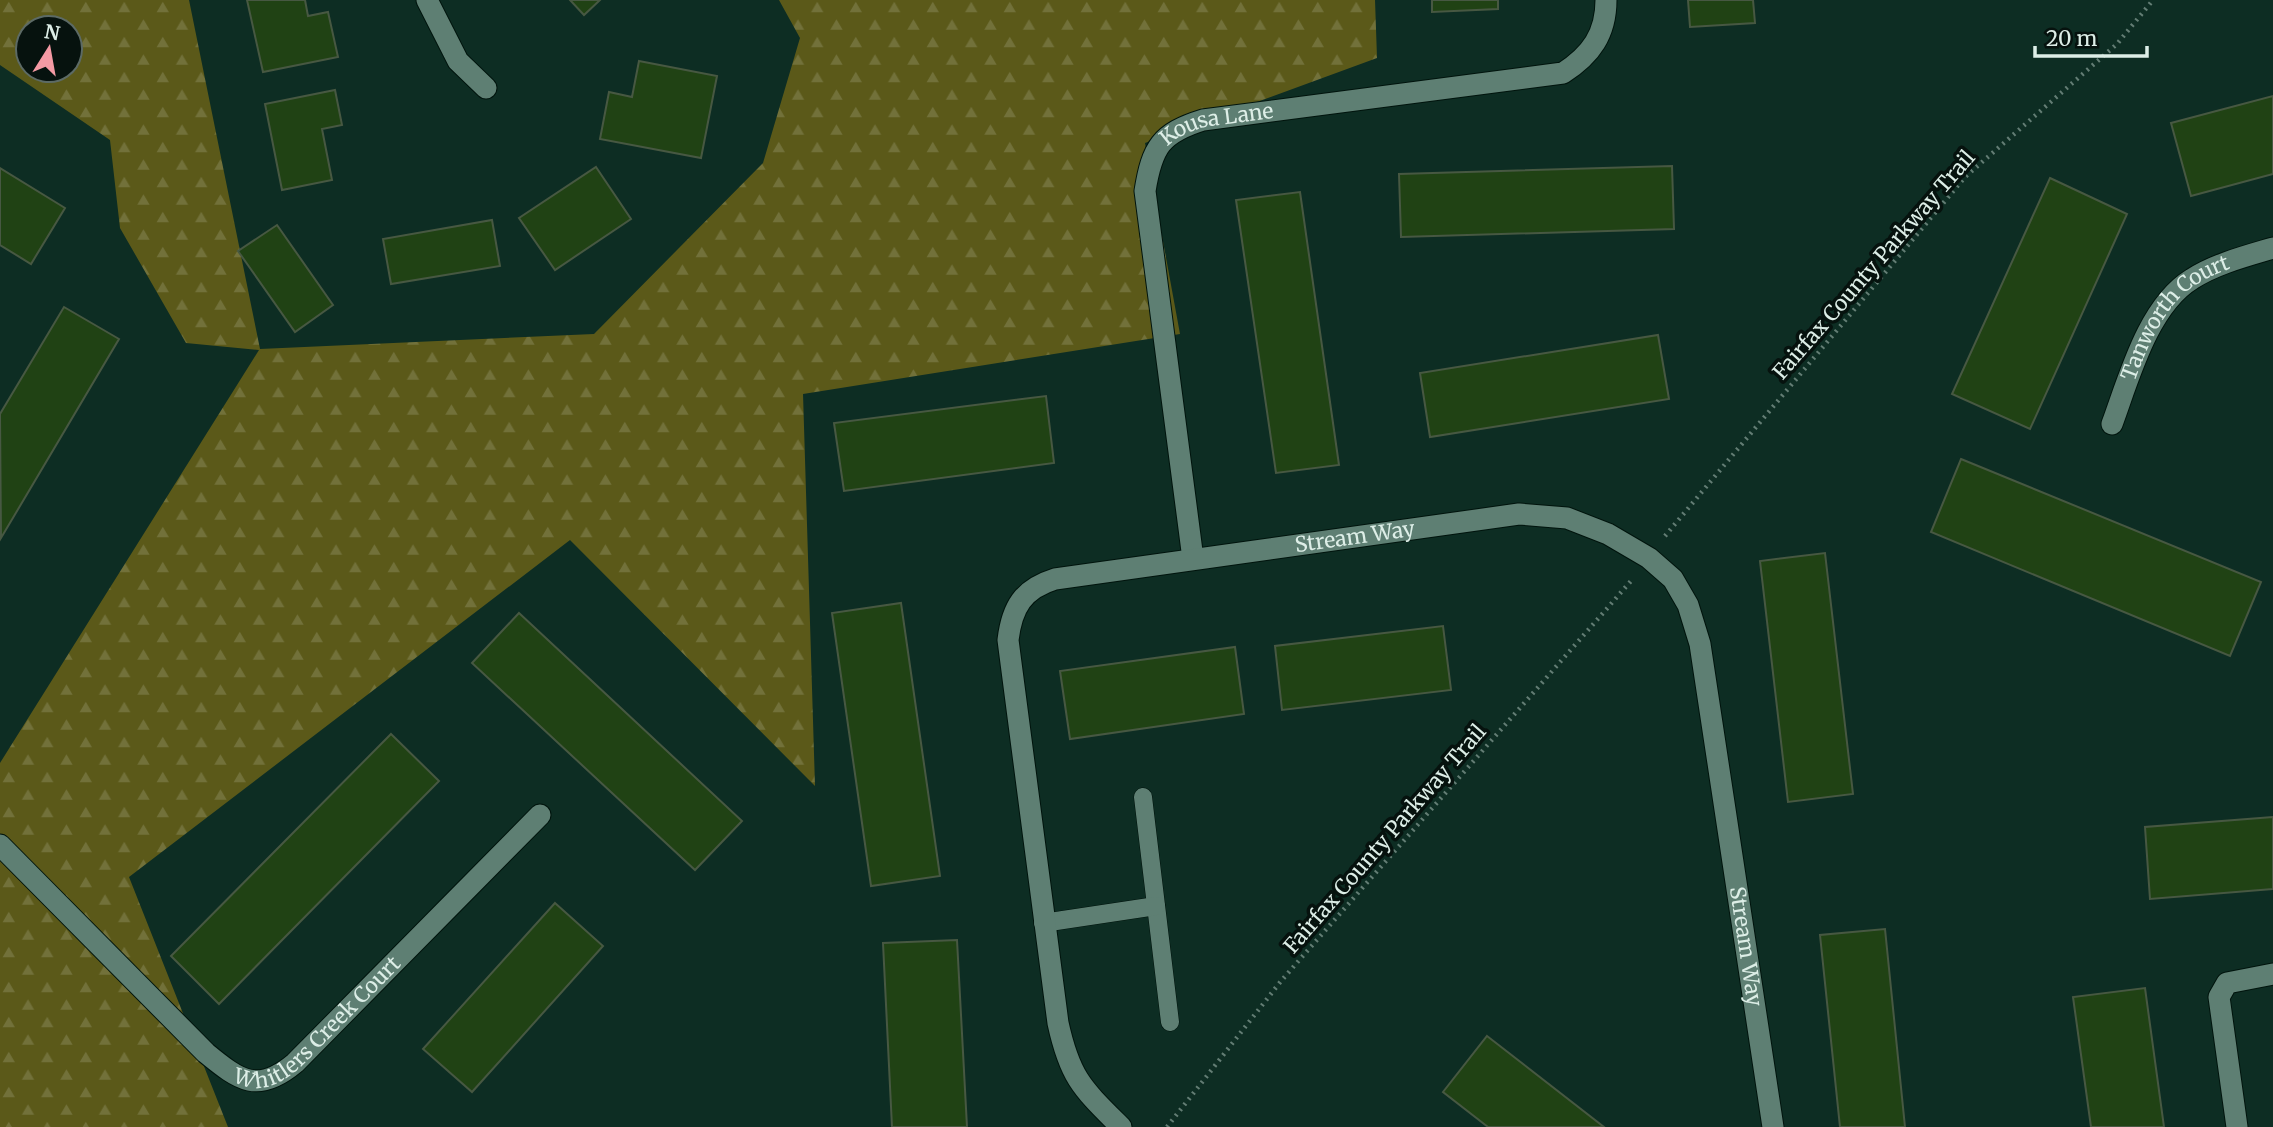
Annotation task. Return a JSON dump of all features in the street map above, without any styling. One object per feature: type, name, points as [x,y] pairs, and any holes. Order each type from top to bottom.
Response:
[{"type":"street","points":[[427,0],[458,61],[486,88]]},
{"type":"street","name":"Kousa Lane","points":[[1193,559],[1145,191],[1149,163],[1158,145],[1177,128],[1203,120],[1563,73],[1584,59],[1597,42],[1606,16],[1606,0]]},
{"type":"street","name":"Tanworth Court","points":[[2112,424],[2136,359],[2158,313],[2190,279],[2273,248]]},
{"type":"street","name":"Stream Way","points":[[1121,1127],[1081,1087],[1065,1054],[1043,923],[1008,640],[1011,618],[1020,598],[1036,585],[1055,579],[1519,514],[1567,518],[1608,534],[1648,558],[1673,579],[1688,605],[1700,645],[1773,1127]]},
{"type":"street","name":"Whitlers Creek Court","points":[[0,845],[206,1053],[232,1074],[256,1082],[276,1079],[295,1063],[540,815]]},
{"type":"street","points":[[2237,1127],[2219,998],[2227,983],[2273,974]]},
{"type":"lane","points":[[1143,797],[1170,1022]]},
{"type":"lane","points":[[1043,923],[1156,906]]},
{"type":"path","name":"Fairfax County Parkway Trail","points":[[1665,537],[1965,177],[2117,44],[2153,0]]},
{"type":"path","name":"Fairfax County Parkway Trail","points":[[1167,1127],[1282,981],[1634,578]]},
{"type":"green space","points":[[0,0],[189,0],[260,349],[594,334],[763,163],[800,38],[779,0],[1375,0],[1377,58],[1145,143],[1180,334],[803,394],[815,786],[570,540],[129,877],[228,1127],[0,1127],[0,763],[259,350],[186,343],[120,228],[110,140],[28,84],[84,84],[84,14],[14,14],[14,75],[0,65]]},
{"type":"building","points":[[247,0],[305,0],[308,16],[328,12],[338,57],[263,72]]},
{"type":"building","points":[[570,0],[600,0],[584,15]]},
{"type":"building","points":[[1432,0],[1498,0],[1498,9],[1432,12]]},
{"type":"building","points":[[1688,0],[1753,0],[1755,23],[1690,27]]},
{"type":"building","points":[[639,61],[717,76],[701,158],[600,139],[609,92],[632,97]]},
{"type":"building","points":[[335,90],[342,125],[322,129],[332,180],[282,190],[265,104]]},
{"type":"building","points":[[2273,96],[2273,174],[2191,196],[2171,123]]},
{"type":"building","points":[[1672,166],[1674,229],[1401,237],[1399,174]]},
{"type":"building","points":[[596,167],[631,219],[555,270],[519,218]]},
{"type":"building","points":[[0,168],[65,208],[31,264],[0,245]]},
{"type":"building","points":[[2050,178],[2127,214],[2030,429],[1952,394]]},
{"type":"building","points":[[1300,192],[1339,465],[1276,473],[1236,200]]},
{"type":"building","points":[[492,220],[500,266],[391,284],[383,239]]},
{"type":"building","points":[[277,225],[333,305],[295,332],[238,251]]},
{"type":"building","points":[[64,307],[119,339],[1,538],[0,414]]},
{"type":"building","points":[[1658,335],[1669,399],[1430,437],[1420,373]]},
{"type":"building","points":[[1046,396],[1054,463],[844,491],[834,423]]},
{"type":"building","points":[[1961,459],[2261,582],[2230,656],[1931,532]]},
{"type":"building","points":[[1825,553],[1853,794],[1788,802],[1760,561]]},
{"type":"building","points":[[901,603],[940,876],[871,886],[832,613]]},
{"type":"building","points":[[519,613],[742,821],[695,870],[472,663]]},
{"type":"building","points":[[1443,626],[1451,690],[1282,710],[1275,646]]},
{"type":"building","points":[[1235,647],[1244,714],[1070,739],[1060,671]]},
{"type":"building","points":[[391,734],[439,781],[219,1004],[171,956]]},
{"type":"building","points":[[2273,817],[2273,889],[2150,899],[2145,827]]},
{"type":"building","points":[[555,903],[603,946],[472,1092],[423,1049]]},
{"type":"building","points":[[1885,929],[1905,1127],[1840,1127],[1820,935]]},
{"type":"building","points":[[957,940],[967,1127],[892,1127],[883,943]]},
{"type":"building","points":[[2145,988],[2164,1127],[2091,1127],[2073,997]]},
{"type":"building","points":[[1487,1036],[1604,1127],[1488,1127],[1443,1092]]}]
